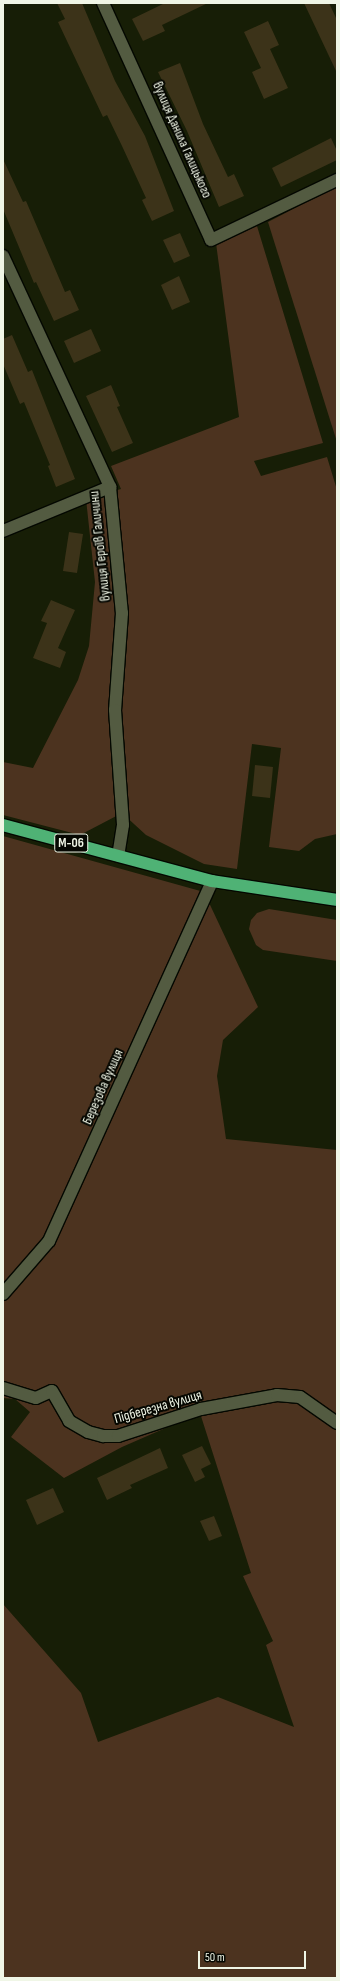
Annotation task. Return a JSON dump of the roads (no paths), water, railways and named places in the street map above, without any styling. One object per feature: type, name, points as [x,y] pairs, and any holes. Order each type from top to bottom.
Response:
[{"type":"highway","name":"М-06","points":[[3,825],[212,881],[337,900]]},
{"type":"street","name":"вулиця Данила Галицького","points":[[103,3],[211,240],[260,218],[337,180]]},
{"type":"street","name":"вулиця Героїв Галичини","points":[[3,256],[110,488],[122,613],[114,710],[123,826],[118,856]]},
{"type":"street","points":[[3,531],[110,488]]},
{"type":"street","name":"Березова вулиця","points":[[3,1294],[49,1241],[212,881]]},
{"type":"street","name":"Підберезна вулиця","points":[[3,1388],[36,1398],[52,1391],[69,1421],[88,1432],[103,1436],[118,1436],[200,1409],[277,1395],[300,1397],[337,1423]]}]
